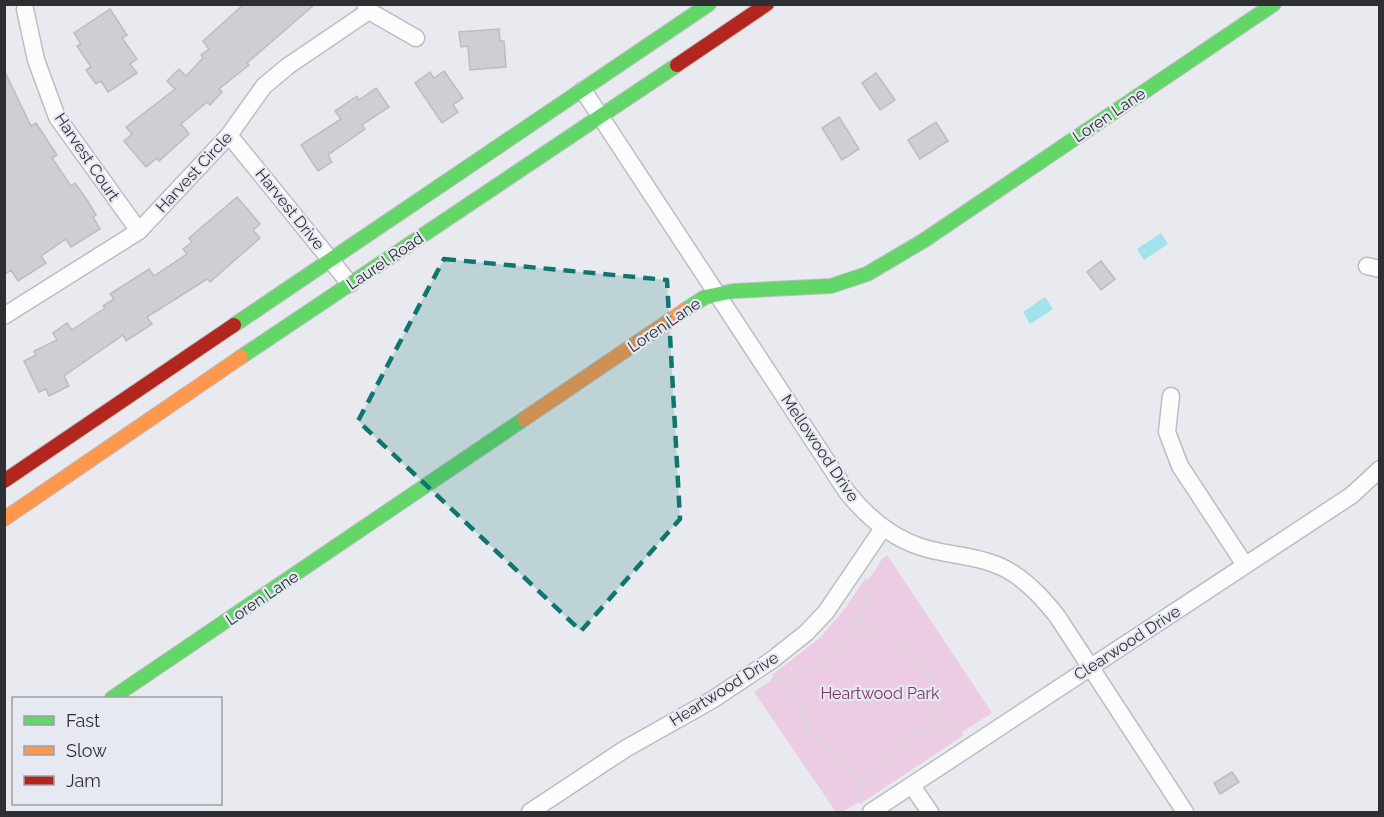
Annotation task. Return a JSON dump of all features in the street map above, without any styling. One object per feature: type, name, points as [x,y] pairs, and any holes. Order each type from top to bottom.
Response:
[{"type":"main road","name":"Laurel Road","points":[[4,481],[709,4]]},
{"type":"main road","name":"Laurel Road","points":[[4,519],[767,4]]},
{"type":"main road","name":"Loren Lane","points":[[115,697],[702,300],[718,294],[766,288],[831,286],[867,274],[933,234],[1274,4]]},
{"type":"street","points":[[367,8],[416,38]]},
{"type":"street","name":"Harvest Circle","points":[[4,315],[139,231],[229,135],[264,86],[367,8]]},
{"type":"street","name":"Harvest Court","points":[[25,9],[36,60],[57,117],[139,231]]},
{"type":"street","name":"Mellowood Drive","points":[[583,90],[860,508],[883,528],[901,539],[922,547],[979,558],[1013,573],[1037,591],[1057,616],[1185,813]]},
{"type":"street","name":"Harvest Drive","points":[[229,135],[350,284]]},
{"type":"street","points":[[1171,396],[1167,432],[1180,466],[1245,565]]},
{"type":"street","name":"Clearwood Drive","points":[[871,813],[1352,495],[1380,469]]},
{"type":"street","name":"Heartwood Drive","points":[[530,813],[625,749],[712,700],[789,647],[826,612],[883,528]]},
{"type":"street","points":[[912,786],[930,813]]},
{"type":"path","points":[[770,678],[773,681],[789,679],[813,668],[836,651],[862,617],[871,580],[869,575]]},
{"type":"path","points":[[862,617],[875,633],[915,654],[927,673],[935,706],[948,726]]},
{"type":"path","points":[[789,679],[801,696],[807,722],[813,735],[822,747],[848,765],[860,782]]},
{"type":"path","points":[[855,806],[860,782],[888,753],[908,739],[948,726],[967,731]]},
{"type":"highlighted area","points":[[444,259],[667,280],[680,519],[581,631],[358,421]]},
{"type":"green space","name":"Heartwood Park","points":[[887,555],[992,713],[962,732],[964,735],[860,804],[858,802],[842,812],[836,812],[754,692],[774,678],[772,675],[820,638],[844,610],[866,578],[869,580]]},
{"type":"water","points":[[1161,233],[1168,244],[1144,260],[1137,249]]},
{"type":"water","points":[[1045,297],[1053,309],[1030,324],[1023,312]]},
{"type":"building","points":[[244,4],[315,4],[247,63],[249,65],[219,89],[222,92],[210,105],[207,102],[181,124],[189,134],[159,161],[157,158],[146,167],[124,141],[132,134],[126,127],[175,89],[167,81],[179,69],[186,76],[203,58],[201,55],[209,49],[203,41]]},
{"type":"building","points":[[110,9],[127,35],[122,38],[137,59],[130,64],[137,73],[108,92],[101,81],[96,84],[86,70],[91,67],[77,46],[81,44],[74,33]]},
{"type":"building","points":[[499,29],[500,41],[504,41],[506,67],[470,70],[468,46],[461,47],[459,32]]},
{"type":"building","points":[[4,70],[31,126],[36,123],[57,155],[52,158],[71,186],[75,183],[87,200],[96,215],[93,217],[100,229],[71,247],[66,239],[41,256],[46,263],[18,281],[11,270],[4,275]]},
{"type":"building","points":[[444,71],[463,98],[453,105],[458,112],[442,123],[415,83],[430,72],[434,78]]},
{"type":"building","points":[[876,73],[895,100],[880,110],[862,83]]},
{"type":"building","points":[[376,88],[389,107],[362,125],[365,129],[328,155],[332,162],[318,171],[301,145],[341,119],[335,111],[357,96],[359,100]]},
{"type":"building","points":[[839,117],[859,149],[842,160],[822,128]]},
{"type":"building","points":[[936,122],[948,141],[920,159],[908,140]]},
{"type":"building","points":[[237,197],[260,224],[253,230],[260,238],[210,282],[207,279],[147,317],[152,324],[126,341],[123,335],[64,376],[69,386],[49,396],[46,389],[39,392],[24,361],[36,355],[34,351],[57,340],[53,333],[67,323],[72,330],[105,308],[103,306],[114,299],[110,294],[149,269],[154,276],[187,254],[183,249],[192,242],[189,238]]},
{"type":"building","points":[[1101,261],[1115,279],[1101,290],[1087,272]]},
{"type":"building","points":[[1232,772],[1239,782],[1220,794],[1214,783]]},
{"type":"traffic: fast","points":[[234,325],[709,4]]},
{"type":"traffic: fast","points":[[685,310],[705,297],[734,291],[831,286],[867,274],[923,241],[1274,4]]},
{"type":"traffic: fast","points":[[241,357],[677,65]]},
{"type":"traffic: fast","points":[[113,697],[524,419]]},
{"type":"traffic: slow","points":[[524,419],[685,310]]},
{"type":"traffic: slow","points":[[4,519],[241,357]]},
{"type":"traffic: jam","points":[[677,65],[767,4]]},
{"type":"traffic: jam","points":[[4,481],[234,325]]}]
